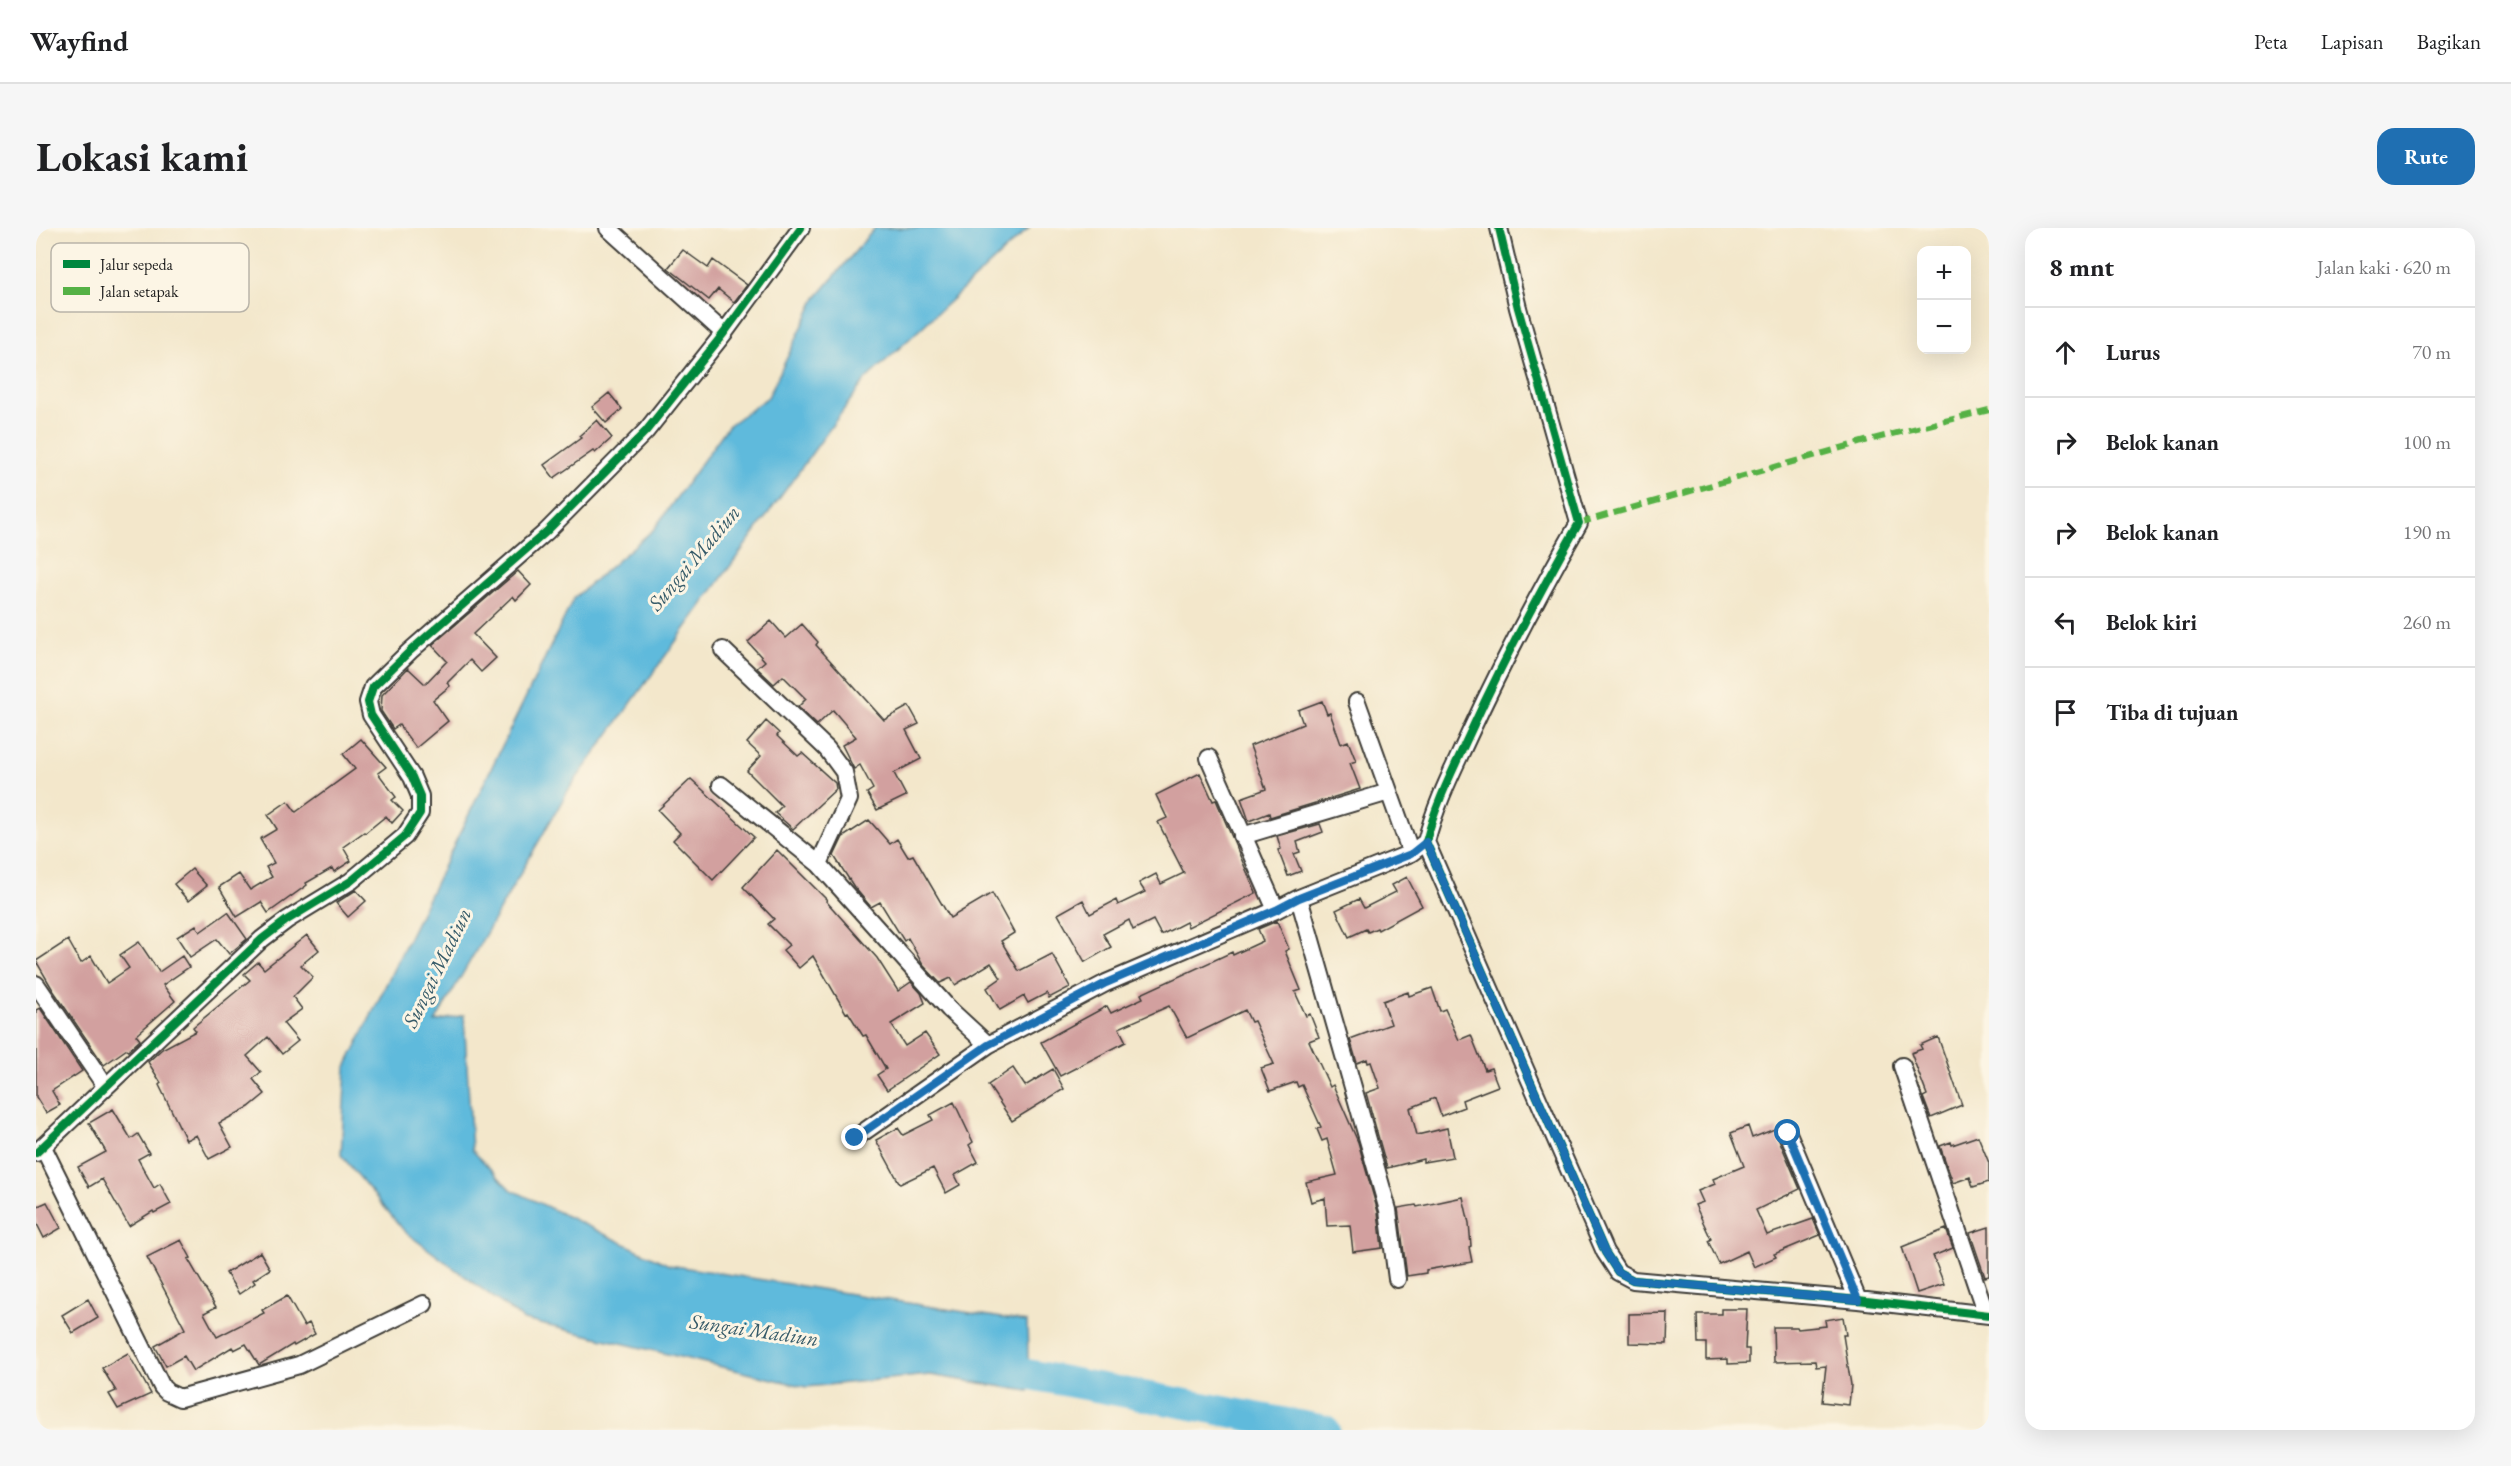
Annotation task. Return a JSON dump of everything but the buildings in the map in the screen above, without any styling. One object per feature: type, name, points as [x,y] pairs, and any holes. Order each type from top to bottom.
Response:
[{"type":"street","points":[[608,228],[724,333]]},
{"type":"street","points":[[424,1304],[299,1365],[180,1398],[174,1396],[162,1387],[40,1150],[261,939],[287,920],[351,881],[405,836],[420,813],[420,796],[412,777],[371,715],[368,702],[373,687],[410,651],[546,532],[646,432],[724,333],[801,228]]},
{"type":"street","points":[[855,1138],[988,1045],[1106,983],[1299,898],[1411,854],[1426,842],[1444,790],[1531,606],[1580,524],[1518,308],[1499,228]]},
{"type":"street","points":[[723,650],[828,749],[844,772],[849,799],[819,864]]},
{"type":"street","points":[[1356,702],[1411,854]]},
{"type":"street","points":[[1209,758],[1276,910]]},
{"type":"street","points":[[721,785],[819,864],[949,1009],[988,1045]]},
{"type":"street","points":[[1242,836],[1389,792]]},
{"type":"street","points":[[1426,842],[1605,1252],[1618,1272],[1633,1280],[1987,1314],[1902,1066]]},
{"type":"street","points":[[1299,898],[1388,1210],[1397,1280]]},
{"type":"street","points":[[36,984],[106,1087]]},
{"type":"street","points":[[1788,1133],[1858,1300]]},
{"type":"water","points":[[875,228],[1029,228],[865,380],[569,789],[435,1022],[464,1015],[472,1150],[510,1189],[669,1265],[1027,1322],[1029,1391],[930,1375],[806,1387],[524,1320],[405,1232],[341,1155],[346,1067],[574,598],[654,529],[728,426],[768,397],[816,298]]},
{"type":"waterway","name":"Sungai Madiun","points":[[989,1367],[1325,1430]]},
{"type":"marked path","points":[[1579,523],[1869,440],[1989,410]]},
{"type":"cycle path","points":[[36,1153],[262,939],[287,920],[351,881],[405,836],[420,813],[420,796],[412,777],[371,715],[368,702],[373,687],[410,651],[546,532],[646,431],[724,333],[801,228]]},
{"type":"cycle path","points":[[1499,228],[1518,308],[1579,523],[1521,628],[1482,708],[1445,788],[1426,842],[1605,1252],[1618,1272],[1633,1280],[1858,1300],[1989,1315]]},
{"type":"route","points":[[855,1138],[988,1045],[1106,983],[1299,898],[1411,854],[1426,842],[1605,1252],[1618,1272],[1633,1280],[1858,1300],[1788,1133]]}]
